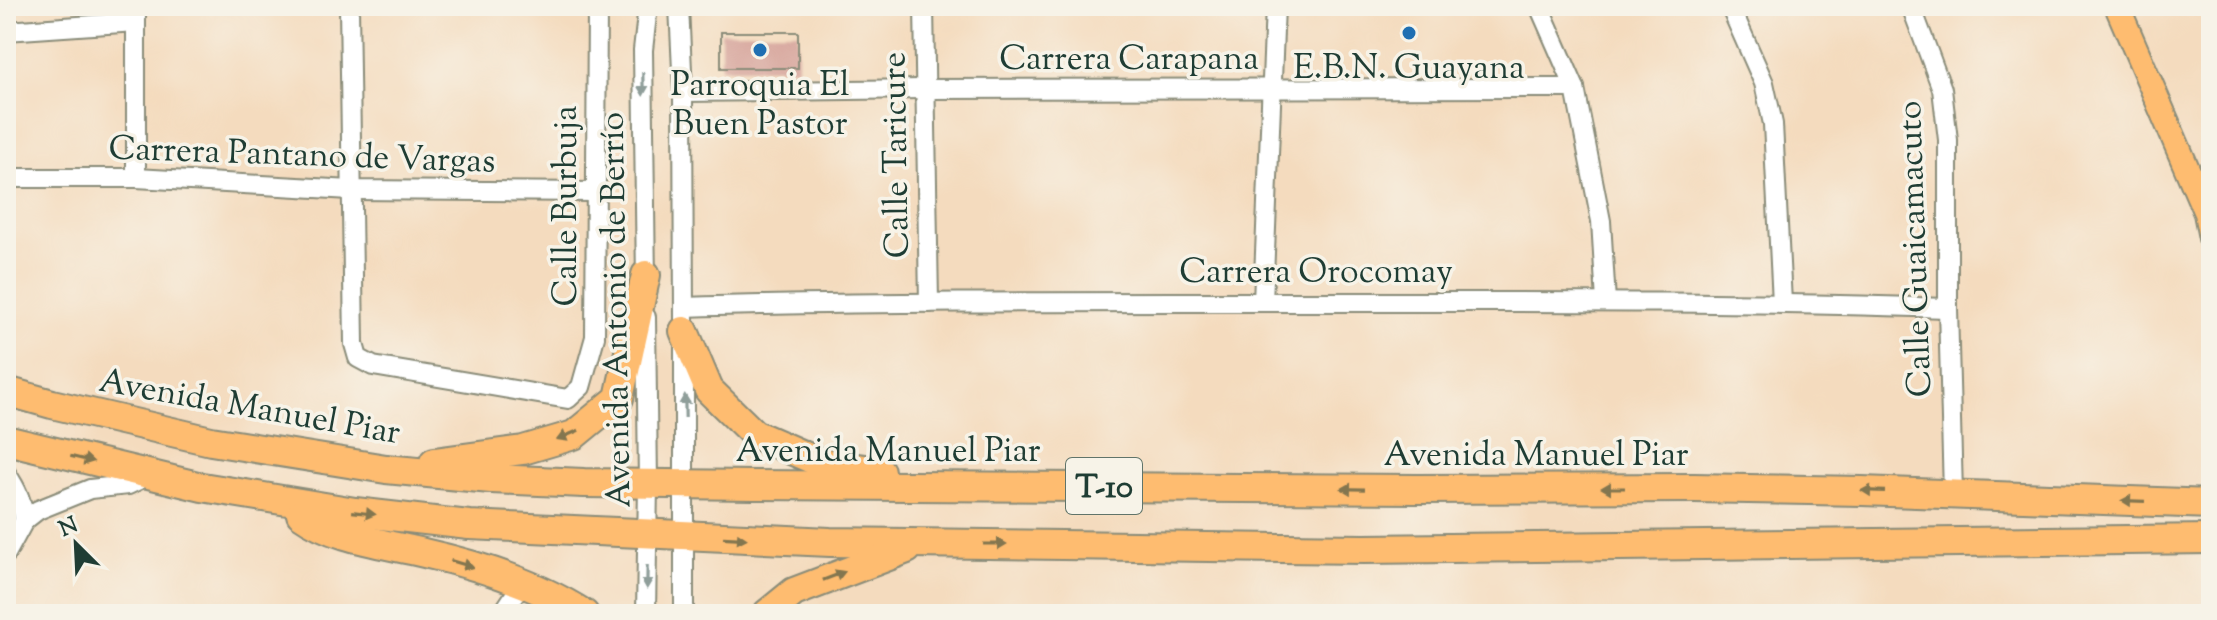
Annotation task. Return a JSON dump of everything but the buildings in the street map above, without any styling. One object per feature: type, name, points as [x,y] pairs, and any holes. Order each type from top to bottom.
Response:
[{"type":"highway","points":[[386,469],[523,450],[574,435],[619,398],[646,275]]},
{"type":"highway","points":[[684,319],[709,390],[754,434],[821,463],[959,486]]},
{"type":"highway","name":"Avenida Manuel Piar","points":[[6,391],[211,441],[386,469],[491,479],[648,484],[1694,488],[2211,504]]},
{"type":"highway","name":"T-10","points":[[6,440],[202,487],[355,512],[469,525],[647,534],[927,543],[1364,549],[2211,539]]},
{"type":"highway","points":[[285,501],[305,517],[357,539],[428,553],[522,584],[555,595],[584,614]]},
{"type":"highway","points":[[767,614],[794,592],[927,543]]},
{"type":"main road","points":[[2117,6],[2206,213],[2211,238]]},
{"type":"street","points":[[349,6],[351,190]]},
{"type":"street","name":"Calle Burbuja","points":[[351,190],[354,344],[358,358],[373,366],[568,399],[581,387],[595,337],[597,6]]},
{"type":"street","name":"Avenida Antonio de Berrío","points":[[646,614],[648,484],[643,50],[648,6]]},
{"type":"street","name":"Avenida Antonio de Berrío","points":[[679,6],[683,92],[684,614]]},
{"type":"street","name":"Calle Taricure","points":[[924,6],[929,303]]},
{"type":"street","points":[[1263,302],[1275,6]]},
{"type":"street","points":[[1539,6],[1575,88],[1601,221],[1606,302]]},
{"type":"street","points":[[1730,6],[1764,83],[1773,124],[1782,303]]},
{"type":"street","name":"Calle Guaicamacuto","points":[[1911,6],[1942,89],[1948,140],[1953,494]]},
{"type":"street","points":[[6,31],[136,14],[136,178]]},
{"type":"street","name":"Carrera Carapana","points":[[683,92],[1575,88]]},
{"type":"street","name":"Carrera Pantano de Vargas","points":[[6,178],[136,178],[351,190],[597,192]]},
{"type":"street","name":"Carrera Orocomay","points":[[684,319],[929,303],[1606,302],[1948,308]]},
{"type":"street","points":[[6,473],[17,489],[24,521]]},
{"type":"street","points":[[6,554],[24,521],[38,510],[90,489],[128,485],[149,475]]},
{"type":"street","points":[[502,614],[522,584]]},
{"type":"place","name":"E.B.N. Guayana","points":[[1409,33]]},
{"type":"place","name":"Parroquia El Buen Pastor","points":[[760,50]]}]
